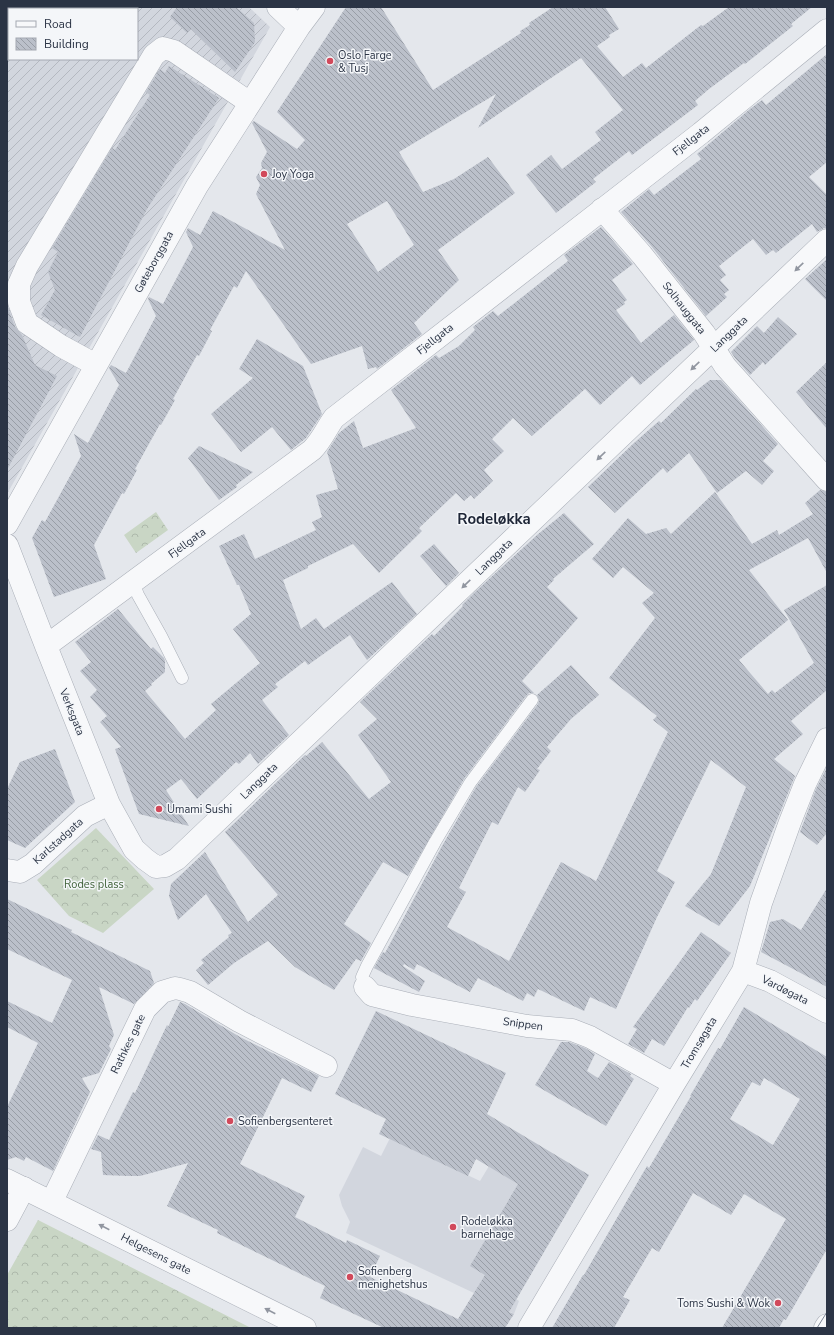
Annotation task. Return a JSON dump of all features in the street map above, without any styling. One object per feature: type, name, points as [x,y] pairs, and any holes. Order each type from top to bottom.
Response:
[{"type":"street","points":[[278,7],[299,27]]},
{"type":"street","name":"Gøteborggata","points":[[7,524],[197,186],[299,27],[314,7]]},
{"type":"street","name":"Fjellgata","points":[[46,646],[312,450],[320,442],[326,428],[334,418],[701,133],[827,30]]},
{"type":"street","points":[[96,365],[60,346],[27,322],[19,302],[19,284],[27,266],[154,55],[163,48],[174,51],[250,103]]},
{"type":"street","name":"Solhauggata","points":[[602,209],[642,255],[704,333],[725,366],[827,480]]},
{"type":"street","name":"Langgata","points":[[156,867],[165,866],[177,859],[827,240]]},
{"type":"street","name":"Verksgata","points":[[7,545],[109,804],[134,848],[156,867]]},
{"type":"street","name":"Tromsøgata","points":[[529,1328],[743,971],[761,903],[790,822],[805,784],[827,739]]},
{"type":"street","name":"Karlstadgata","points":[[7,870],[20,872],[33,864],[85,816],[109,804]]},
{"type":"street","name":"Vardøgata","points":[[743,971],[770,981],[827,1012]]},
{"type":"street","name":"Snippen","points":[[365,987],[372,995],[412,1005],[526,1026],[572,1030],[590,1037],[674,1084]]},
{"type":"street","name":"Rathkes gate","points":[[52,1202],[145,1009],[162,992],[175,988],[190,992],[239,1021],[326,1066]]},
{"type":"street","points":[[7,1220],[16,1184]]},
{"type":"street","name":"Helgesens gate","points":[[16,1184],[305,1328]]},
{"type":"lane","points":[[133,582],[138,595],[182,678]]},
{"type":"lane","points":[[365,987],[362,977],[367,966],[438,836],[470,783],[532,700]]},
{"type":"shaded area","points":[[7,7],[249,7],[270,27],[7,494]]},
{"type":"shaded area","name":"Rodeløkka barnehage","points":[[390,1138],[480,1181],[489,1166],[492,1168],[541,1147],[589,1175],[516,1299],[519,1301],[514,1314],[474,1293],[346,1233],[350,1222],[342,1206],[339,1195],[363,1147],[381,1156]]},
{"type":"green space","points":[[156,512],[168,530],[136,553],[124,535]]},
{"type":"green space","name":"Rodes plass","points":[[96,828],[154,889],[103,933],[69,916],[37,880]]},
{"type":"green space","points":[[38,1220],[251,1328],[7,1328],[7,1275]]},
{"type":"building","points":[[177,7],[236,7],[254,23],[255,42],[235,72],[191,29],[187,33],[170,17]]},
{"type":"building","points":[[346,7],[381,7],[433,90],[521,33],[520,31],[530,25],[529,23],[553,7],[605,7],[619,29],[609,35],[610,37],[597,46],[623,77],[642,63],[646,68],[701,25],[703,26],[729,7],[812,7],[791,24],[793,26],[695,101],[698,105],[632,155],[629,151],[593,179],[596,182],[556,213],[526,175],[551,155],[562,169],[601,140],[595,132],[623,110],[581,58],[478,128],[496,94],[399,152],[423,192],[454,179],[488,157],[515,193],[438,250],[459,280],[414,323],[422,334],[377,369],[376,367],[368,369],[362,346],[311,364],[246,271],[237,288],[234,286],[210,330],[212,331],[199,356],[197,355],[173,399],[175,400],[161,425],[160,424],[135,469],[137,470],[124,494],[122,493],[94,545],[106,579],[54,597],[32,538],[42,520],[45,522],[81,456],[74,434],[88,443],[119,385],[109,368],[111,365],[126,373],[156,316],[148,299],[149,297],[163,304],[193,247],[186,232],[188,228],[200,235],[213,211],[285,250],[256,194],[260,185],[256,177],[262,168],[261,163],[267,152],[252,123],[254,121],[297,149],[305,140],[277,112]],"holes":[[[387,201],[414,245],[378,272],[347,224]]]},
{"type":"building","points":[[827,54],[827,162],[809,177],[827,195],[827,228],[817,232],[812,224],[776,253],[773,250],[766,255],[753,239],[719,266],[726,275],[720,280],[729,290],[724,294],[727,297],[706,316],[652,247],[621,212],[649,189],[654,195],[701,159],[697,154],[750,109],[762,100],[766,105]]},
{"type":"building","points":[[169,66],[219,98],[147,209],[80,337],[41,315],[55,290],[48,272],[58,252],[52,248],[112,148],[115,150],[150,95],[146,92],[160,69],[165,73]]},
{"type":"building","points":[[601,227],[633,264],[612,280],[627,300],[624,302],[625,304],[616,310],[641,343],[674,315],[694,340],[640,385],[632,376],[600,405],[585,389],[532,436],[513,418],[492,439],[504,451],[484,470],[493,481],[474,499],[471,495],[464,501],[456,493],[419,528],[422,531],[379,573],[353,544],[283,580],[301,629],[316,618],[324,629],[392,582],[417,614],[367,660],[350,635],[308,665],[305,661],[275,684],[278,687],[262,700],[289,735],[258,764],[250,753],[239,764],[236,762],[197,799],[181,779],[166,790],[189,826],[139,814],[115,749],[121,747],[100,722],[107,716],[90,697],[97,690],[80,671],[91,662],[75,642],[118,609],[151,649],[153,647],[164,658],[165,672],[145,691],[185,739],[216,710],[211,704],[260,663],[233,629],[251,614],[239,585],[237,585],[219,546],[244,534],[255,559],[316,530],[312,522],[322,517],[316,495],[338,489],[327,452],[339,433],[354,421],[363,448],[416,428],[391,390],[436,355],[439,358],[459,346],[475,330],[473,327],[493,311],[498,316],[568,261],[564,255]]},
{"type":"building","points":[[827,259],[827,301],[805,279]]},
{"type":"building","points":[[7,305],[15,327],[22,335],[35,365],[57,376],[7,470]]},
{"type":"building","points":[[778,317],[797,334],[765,365],[763,362],[750,375],[731,352],[757,326],[764,333]]},
{"type":"building","points":[[257,339],[303,366],[322,414],[306,438],[291,450],[272,427],[241,452],[211,414],[253,378],[239,369]]},
{"type":"building","points":[[827,362],[827,429],[796,392]]},
{"type":"building","points":[[710,380],[721,380],[778,444],[763,461],[774,471],[762,485],[746,471],[717,493],[689,453],[667,473],[663,468],[615,513],[588,487],[659,421],[661,423],[696,389],[697,390]]},
{"type":"building","points":[[199,446],[253,472],[236,485],[237,487],[219,500],[188,458]]},
{"type":"building","points":[[820,490],[827,492],[827,573],[808,538],[749,570],[788,620],[739,660],[768,694],[772,690],[775,693],[814,663],[784,610],[827,585],[827,690],[791,721],[803,734],[774,759],[795,776],[750,886],[719,926],[685,906],[711,874],[746,787],[711,760],[657,871],[675,882],[657,917],[616,1009],[590,997],[584,1011],[538,989],[534,997],[527,993],[523,1001],[478,978],[470,992],[417,964],[414,970],[404,964],[403,966],[425,981],[419,992],[374,968],[383,952],[385,953],[442,846],[476,787],[538,704],[539,700],[537,695],[571,665],[599,695],[571,719],[547,747],[551,751],[537,769],[540,770],[525,792],[518,787],[498,825],[492,822],[459,888],[466,892],[447,927],[509,961],[561,862],[596,881],[668,732],[653,720],[657,716],[609,678],[655,618],[642,603],[654,593],[623,567],[613,578],[592,559],[628,518],[646,534],[666,528],[671,534],[715,492],[752,544],[777,530],[779,535],[813,514],[805,503]]},
{"type":"building","points":[[564,513],[594,544],[553,579],[554,580],[547,587],[578,618],[522,681],[534,693],[529,693],[526,696],[464,779],[408,876],[383,862],[344,924],[371,943],[361,961],[356,959],[334,990],[295,967],[268,941],[234,963],[208,985],[196,970],[204,963],[201,960],[232,933],[206,894],[178,920],[169,896],[171,884],[205,852],[248,922],[278,895],[225,832],[305,755],[306,756],[322,742],[369,799],[391,782],[358,735],[377,719],[360,702],[432,634],[434,636],[475,592],[537,535]]},
{"type":"building","points":[[434,544],[459,573],[446,586],[420,556]]},
{"type":"building","points":[[55,749],[75,802],[25,848],[7,840],[7,789],[20,762]]},
{"type":"building","points":[[827,767],[827,833],[817,845],[800,832],[816,789]]},
{"type":"building","points":[[827,888],[827,987],[761,952],[770,922],[783,919],[801,930]]},
{"type":"building","points":[[7,899],[72,930],[71,932],[150,971],[154,983],[134,1004],[99,987],[114,1035],[109,1046],[111,1049],[99,1073],[82,1078],[90,1092],[53,1171],[26,1157],[24,1161],[16,1157],[7,1160],[7,1107],[38,1043],[7,1027],[7,1001],[52,1023],[72,980],[7,949]]},
{"type":"building","points":[[701,932],[731,953],[697,1001],[695,999],[689,1008],[688,1007],[664,1046],[652,1039],[644,1053],[628,1044],[637,1029],[633,1027]]},
{"type":"building","points":[[180,1002],[240,1037],[319,1076],[311,1092],[282,1078],[240,1164],[305,1196],[295,1217],[346,1243],[347,1240],[380,1256],[370,1277],[458,1319],[485,1275],[470,1266],[518,1184],[476,1159],[468,1176],[379,1134],[386,1119],[335,1094],[376,1011],[506,1073],[487,1114],[589,1175],[509,1312],[514,1314],[505,1328],[384,1328],[320,1298],[325,1286],[217,1233],[218,1230],[167,1206],[188,1163],[140,1176],[103,1175],[101,1152],[91,1149],[98,1135],[109,1140],[133,1092],[135,1093],[167,1025],[168,1027]]},
{"type":"building","points":[[744,1007],[827,1057],[827,1249],[786,1320],[784,1319],[779,1328],[722,1328],[786,1219],[744,1194],[731,1215],[693,1193],[659,1252],[652,1248],[623,1297],[630,1300],[614,1328],[552,1328],[647,1166],[649,1168],[718,1048],[720,1049]],"holes":[[[764,1078],[800,1099],[773,1145],[730,1119],[752,1082],[760,1086]]]},
{"type":"building","points":[[561,1042],[569,1042],[585,1048],[595,1054],[587,1071],[598,1078],[609,1062],[631,1074],[630,1076],[634,1079],[606,1126],[535,1085]]},
{"type":"tram line","points":[[817,1328],[827,1312]]},
{"type":"place","name":"Oslo Farge & Tusj","points":[[330,61]]},
{"type":"place","name":"Joy Yoga","points":[[264,174]]},
{"type":"place","name":"Umami Sushi","points":[[159,809]]},
{"type":"place","name":"Sofienbergsenteret","points":[[230,1121]]},
{"type":"place","name":"Rodeløkka barnehage","points":[[453,1227]]},
{"type":"place","name":"Sofienberg menighetshus","points":[[350,1277]]},
{"type":"place","name":"Toms Sushi & Wok","points":[[778,1303]]},
{"type":"district","name":"Rodeløkka","points":[[494,519]]}]
